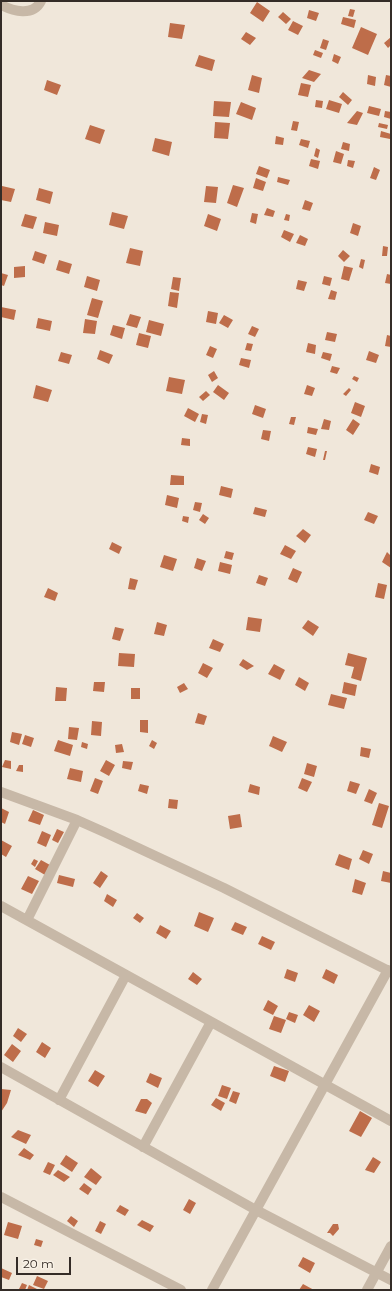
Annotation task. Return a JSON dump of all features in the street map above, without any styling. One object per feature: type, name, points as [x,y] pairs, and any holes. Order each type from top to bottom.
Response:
[{"type":"street","points":[[1,5],[12,10],[28,12],[41,1]]},
{"type":"street","points":[[1,792],[77,820],[224,888],[390,971],[325,1085],[212,1290]]},
{"type":"street","points":[[27,920],[77,820]]},
{"type":"street","points":[[1,906],[391,1121]]},
{"type":"street","points":[[59,1100],[126,975]]},
{"type":"street","points":[[143,1147],[211,1022]]},
{"type":"street","points":[[1,1067],[256,1210],[391,1280]]},
{"type":"street","points":[[1,1197],[180,1290]]},
{"type":"street","points":[[367,1290],[391,1246]]},
{"type":"building","points":[[257,2],[270,11],[263,22],[250,13]]},
{"type":"building","points":[[350,9],[355,10],[353,17],[348,16]]},
{"type":"building","points":[[309,10],[319,13],[316,21],[307,18]]},
{"type":"building","points":[[283,12],[291,19],[286,24],[278,17]]},
{"type":"building","points":[[343,17],[356,20],[354,28],[341,24]]},
{"type":"building","points":[[293,21],[303,26],[298,35],[288,30]]},
{"type":"building","points":[[170,23],[185,25],[182,39],[168,37]]},
{"type":"building","points":[[361,27],[377,34],[368,55],[352,48]]},
{"type":"building","points":[[246,32],[256,38],[250,45],[241,39]]},
{"type":"building","points":[[391,37],[391,45],[388,48],[384,43]]},
{"type":"building","points":[[323,39],[329,41],[326,50],[320,48]]},
{"type":"building","points":[[315,50],[323,53],[321,58],[313,55]]},
{"type":"building","points":[[334,54],[341,57],[338,64],[332,61]]},
{"type":"building","points":[[199,55],[215,60],[212,71],[195,66]]},
{"type":"building","points":[[309,70],[321,74],[314,82],[302,78]]},
{"type":"building","points":[[252,75],[262,78],[259,93],[248,90]]},
{"type":"building","points":[[368,75],[376,77],[375,86],[367,84]]},
{"type":"building","points":[[386,75],[391,76],[391,87],[384,85]]},
{"type":"building","points":[[47,80],[61,85],[57,95],[44,90]]},
{"type":"building","points":[[301,83],[311,85],[308,97],[298,95]]},
{"type":"building","points":[[343,92],[352,100],[348,105],[339,97]]},
{"type":"building","points":[[316,100],[323,101],[322,108],[315,107]]},
{"type":"building","points":[[329,100],[342,104],[339,113],[326,109]]},
{"type":"building","points":[[214,101],[231,102],[229,117],[213,116]]},
{"type":"building","points":[[241,102],[256,108],[252,120],[236,114]]},
{"type":"building","points":[[369,106],[381,109],[379,116],[367,113]]},
{"type":"building","points":[[357,111],[363,113],[357,125],[347,123]]},
{"type":"building","points":[[385,111],[391,112],[391,119],[384,117]]},
{"type":"building","points":[[293,121],[299,122],[297,131],[291,130]]},
{"type":"building","points":[[215,122],[230,123],[228,139],[214,138]]},
{"type":"building","points":[[379,123],[388,125],[387,129],[378,127]]},
{"type":"building","points":[[90,125],[105,130],[100,144],[85,139]]},
{"type":"building","points":[[381,131],[391,134],[390,139],[380,137]]},
{"type":"building","points":[[276,136],[284,138],[283,145],[275,144]]},
{"type":"building","points":[[155,138],[172,142],[169,156],[152,151]]},
{"type":"building","points":[[301,139],[310,141],[308,148],[299,145]]},
{"type":"building","points":[[343,142],[350,144],[349,151],[341,149]]},
{"type":"building","points":[[316,148],[320,150],[318,158],[314,156]]},
{"type":"building","points":[[336,151],[344,154],[341,164],[333,162]]},
{"type":"building","points":[[311,159],[320,161],[318,169],[309,166]]},
{"type":"building","points":[[348,160],[355,161],[353,168],[347,166]]},
{"type":"building","points":[[259,166],[270,170],[267,178],[256,174]]},
{"type":"building","points":[[374,167],[380,170],[376,180],[370,178]]},
{"type":"building","points":[[278,177],[290,180],[288,185],[277,182]]},
{"type":"building","points":[[256,178],[266,182],[263,191],[253,188]]},
{"type":"building","points":[[233,185],[244,188],[237,207],[227,203]]},
{"type":"building","points":[[2,186],[15,189],[11,202],[1,200]]},
{"type":"building","points":[[206,186],[218,187],[216,203],[204,202]]},
{"type":"building","points":[[39,188],[53,192],[50,204],[36,200]]},
{"type":"building","points":[[305,200],[313,203],[310,211],[302,209]]},
{"type":"building","points":[[267,208],[275,211],[273,217],[264,215]]},
{"type":"building","points":[[112,212],[128,216],[124,229],[109,225]]},
{"type":"building","points":[[252,213],[258,214],[256,224],[250,222]]},
{"type":"building","points":[[25,214],[37,217],[33,229],[21,226]]},
{"type":"building","points":[[208,214],[221,219],[217,231],[204,226]]},
{"type":"building","points":[[286,214],[290,215],[289,221],[284,220]]},
{"type":"building","points":[[45,222],[59,225],[57,236],[43,233]]},
{"type":"building","points":[[353,223],[361,226],[358,236],[350,233]]},
{"type":"building","points":[[284,230],[294,234],[290,242],[281,237]]},
{"type":"building","points":[[300,235],[308,239],[305,246],[296,243]]},
{"type":"building","points":[[383,246],[388,247],[387,256],[382,256]]},
{"type":"building","points":[[130,248],[143,251],[140,266],[126,263]]},
{"type":"building","points":[[343,250],[350,256],[344,262],[338,256]]},
{"type":"building","points":[[35,251],[47,255],[44,264],[32,260]]},
{"type":"building","points":[[361,259],[365,260],[363,269],[359,267]]},
{"type":"building","points":[[59,260],[72,264],[69,274],[56,270]]},
{"type":"building","points":[[25,266],[25,277],[14,278],[14,267]]},
{"type":"building","points":[[344,266],[353,268],[349,281],[341,279]]},
{"type":"building","points":[[1,273],[8,275],[4,286],[1,285]]},
{"type":"building","points":[[387,274],[391,275],[391,284],[385,283]]},
{"type":"building","points":[[87,276],[100,280],[97,291],[84,287]]},
{"type":"building","points":[[324,276],[332,278],[330,286],[322,284]]},
{"type":"building","points":[[173,277],[181,278],[179,291],[171,289]]},
{"type":"building","points":[[298,280],[307,282],[304,291],[296,289]]},
{"type":"building","points":[[331,290],[337,292],[335,300],[328,299]]},
{"type":"building","points":[[170,292],[179,293],[177,308],[168,306]]},
{"type":"building","points":[[92,298],[103,301],[98,318],[87,315]]},
{"type":"building","points":[[1,307],[16,310],[14,320],[1,317]]},
{"type":"building","points":[[208,311],[218,313],[216,324],[206,322]]},
{"type":"building","points":[[130,314],[141,317],[137,328],[126,325]]},
{"type":"building","points":[[224,315],[233,320],[228,328],[219,323]]},
{"type":"building","points":[[38,318],[52,321],[50,331],[36,328]]},
{"type":"building","points":[[85,319],[97,321],[95,334],[83,333]]},
{"type":"building","points":[[149,320],[164,324],[161,336],[146,332]]},
{"type":"building","points":[[113,325],[125,328],[122,339],[110,335]]},
{"type":"building","points":[[252,326],[259,329],[255,337],[248,334]]},
{"type":"building","points":[[327,332],[337,334],[335,342],[325,340]]},
{"type":"building","points":[[139,333],[151,336],[148,348],[136,345]]},
{"type":"building","points":[[387,335],[391,336],[391,347],[385,346]]},
{"type":"building","points":[[247,343],[253,344],[251,351],[245,350]]},
{"type":"building","points":[[308,343],[316,345],[315,354],[306,352]]},
{"type":"building","points":[[210,346],[217,349],[213,358],[206,355]]},
{"type":"building","points":[[100,350],[113,355],[109,364],[97,359]]},
{"type":"building","points":[[369,351],[379,355],[376,363],[366,360]]},
{"type":"building","points":[[61,352],[72,355],[69,364],[58,361]]},
{"type":"building","points":[[323,352],[332,354],[330,361],[321,358]]},
{"type":"building","points":[[241,358],[251,360],[249,368],[239,365]]},
{"type":"building","points":[[332,366],[340,368],[337,374],[330,372]]},
{"type":"building","points":[[214,371],[218,378],[212,382],[208,375]]},
{"type":"building","points":[[354,376],[359,378],[357,382],[352,379]]},
{"type":"building","points":[[169,377],[185,380],[182,394],[166,391]]},
{"type":"building","points":[[36,385],[52,390],[48,402],[33,398]]},
{"type":"building","points":[[218,385],[229,393],[224,400],[213,392]]},
{"type":"building","points":[[307,385],[315,388],[312,396],[304,394]]},
{"type":"building","points":[[349,388],[351,390],[346,396],[343,394]]},
{"type":"building","points":[[206,391],[210,395],[203,401],[199,397]]},
{"type":"building","points":[[355,402],[365,406],[361,417],[351,413]]},
{"type":"building","points":[[255,405],[266,409],[263,418],[252,414]]},
{"type":"building","points":[[188,408],[199,414],[195,422],[184,416]]},
{"type":"building","points":[[202,414],[208,415],[206,424],[200,422]]},
{"type":"building","points":[[291,417],[296,417],[294,425],[289,424]]},
{"type":"building","points":[[324,419],[331,421],[329,430],[321,429]]},
{"type":"building","points":[[353,419],[360,424],[353,435],[346,430]]},
{"type":"building","points":[[308,427],[318,429],[316,435],[307,433]]},
{"type":"building","points":[[263,430],[271,431],[269,441],[261,439]]},
{"type":"building","points":[[182,438],[190,439],[190,446],[181,445]]},
{"type":"building","points":[[308,447],[317,449],[315,457],[306,454]]},
{"type":"building","points":[[325,451],[327,451],[325,460],[323,460]]},
{"type":"building","points":[[371,464],[380,467],[378,475],[369,472]]},
{"type":"building","points":[[171,475],[184,476],[184,485],[170,485]]},
{"type":"building","points":[[221,486],[233,489],[231,498],[219,495]]},
{"type":"building","points":[[167,495],[179,498],[177,508],[165,505]]},
{"type":"building","points":[[195,502],[202,503],[200,512],[193,510]]},
{"type":"building","points":[[255,507],[267,510],[265,517],[253,514]]},
{"type":"building","points":[[368,512],[378,516],[374,524],[364,520]]},
{"type":"building","points":[[203,514],[209,518],[205,524],[199,520]]},
{"type":"building","points":[[183,516],[189,517],[188,523],[182,521]]},
{"type":"building","points":[[303,529],[311,535],[305,543],[296,536]]},
{"type":"building","points":[[112,542],[122,547],[119,554],[109,549]]},
{"type":"building","points":[[285,545],[296,551],[291,559],[280,554]]},
{"type":"building","points":[[226,551],[234,553],[232,560],[224,558]]},
{"type":"building","points":[[387,552],[391,556],[391,568],[382,562]]},
{"type":"building","points":[[164,555],[177,559],[173,571],[160,567]]},
{"type":"building","points":[[197,558],[206,561],[202,571],[194,568]]},
{"type":"building","points":[[220,562],[232,565],[230,574],[218,571]]},
{"type":"building","points":[[293,568],[302,572],[297,583],[288,579]]},
{"type":"building","points":[[259,575],[268,578],[265,586],[256,583]]},
{"type":"building","points":[[130,578],[138,580],[135,590],[128,589]]},
{"type":"building","points":[[378,583],[387,585],[384,599],[375,597]]},
{"type":"building","points":[[48,588],[58,593],[55,601],[44,597]]},
{"type":"building","points":[[248,617],[262,619],[260,632],[246,630]]},
{"type":"building","points":[[308,620],[319,627],[313,636],[302,628]]},
{"type":"building","points":[[157,622],[167,625],[164,636],[154,634]]},
{"type":"building","points":[[115,627],[124,629],[120,641],[112,639]]},
{"type":"building","points":[[213,639],[224,644],[220,652],[209,648]]},
{"type":"building","points":[[119,653],[135,654],[134,667],[118,666]]},
{"type":"building","points":[[348,653],[367,658],[361,681],[351,678],[354,667],[345,665]]},
{"type":"building","points":[[243,659],[254,666],[247,670],[239,665]]},
{"type":"building","points":[[203,663],[213,668],[207,678],[198,673]]},
{"type":"building","points":[[274,664],[285,670],[280,680],[268,674]]},
{"type":"building","points":[[299,677],[309,683],[305,691],[295,685]]},
{"type":"building","points":[[94,682],[105,682],[104,692],[93,691]]},
{"type":"building","points":[[344,682],[357,685],[355,696],[342,693]]},
{"type":"building","points":[[184,683],[188,689],[180,693],[177,687]]},
{"type":"building","points":[[56,687],[67,688],[66,701],[55,701]]},
{"type":"building","points":[[131,688],[140,688],[140,699],[131,699]]},
{"type":"building","points":[[331,694],[347,698],[344,709],[328,705]]},
{"type":"building","points":[[198,713],[207,716],[204,725],[195,723]]},
{"type":"building","points":[[140,720],[148,720],[148,733],[140,732]]},
{"type":"building","points":[[92,721],[102,722],[101,736],[91,735]]},
{"type":"building","points":[[69,727],[79,728],[77,740],[68,739]]},
{"type":"building","points":[[12,732],[22,734],[19,745],[10,742]]},
{"type":"building","points":[[25,735],[34,738],[31,747],[22,744]]},
{"type":"building","points":[[273,736],[287,742],[282,752],[269,746]]},
{"type":"building","points":[[58,740],[73,745],[70,756],[54,751]]},
{"type":"building","points":[[152,740],[157,743],[154,749],[149,746]]},
{"type":"building","points":[[82,742],[88,744],[87,749],[81,747]]},
{"type":"building","points":[[122,744],[124,752],[116,753],[115,745]]},
{"type":"building","points":[[361,747],[371,749],[369,758],[360,756]]},
{"type":"building","points":[[5,760],[11,761],[11,769],[2,767]]},
{"type":"building","points":[[106,760],[115,765],[109,776],[100,771]]},
{"type":"building","points":[[123,761],[133,762],[131,770],[122,768]]},
{"type":"building","points":[[307,763],[317,766],[314,777],[304,774]]},
{"type":"building","points":[[19,765],[23,765],[23,772],[16,771]]},
{"type":"building","points":[[70,768],[83,771],[81,782],[67,779]]},
{"type":"building","points":[[95,778],[103,781],[98,794],[90,791]]},
{"type":"building","points":[[302,778],[312,782],[307,792],[298,788]]},
{"type":"building","points":[[350,781],[360,784],[356,794],[347,791]]},
{"type":"building","points":[[140,784],[149,786],[147,794],[138,791]]},
{"type":"building","points":[[250,784],[260,787],[259,795],[248,792]]},
{"type":"building","points":[[369,789],[377,793],[372,804],[364,801]]},
{"type":"building","points":[[169,799],[178,800],[177,809],[168,808]]},
{"type":"building","points":[[379,803],[389,806],[382,828],[372,825]]},
{"type":"building","points":[[1,808],[9,812],[5,824],[1,822]]},
{"type":"building","points":[[33,810],[44,815],[40,825],[28,821]]},
{"type":"building","points":[[240,814],[242,827],[230,829],[228,816]]},
{"type":"building","points":[[57,829],[64,832],[58,843],[52,840]]},
{"type":"building","points":[[42,831],[51,835],[46,847],[37,843]]},
{"type":"building","points":[[1,840],[12,846],[6,857],[1,854]]},
{"type":"building","points":[[363,850],[373,854],[369,864],[359,859]]},
{"type":"building","points":[[339,854],[352,859],[349,870],[335,865]]},
{"type":"building","points":[[34,859],[38,861],[35,867],[31,864]]},
{"type":"building","points":[[41,860],[50,865],[45,875],[35,869]]},
{"type":"building","points":[[101,871],[108,876],[100,888],[93,883]]},
{"type":"building","points":[[383,871],[391,873],[391,883],[381,881]]},
{"type":"building","points":[[59,875],[75,879],[73,887],[57,883]]},
{"type":"building","points":[[28,876],[39,881],[32,894],[21,889]]},
{"type":"building","points":[[355,879],[366,883],[362,895],[352,892]]},
{"type":"building","points":[[107,894],[117,900],[113,907],[104,901]]},
{"type":"building","points":[[199,912],[214,918],[208,932],[194,926]]},
{"type":"building","points":[[137,913],[144,918],[140,923],[133,918]]},
{"type":"building","points":[[235,922],[247,927],[243,935],[231,930]]},
{"type":"building","points":[[160,925],[171,931],[166,939],[156,933]]},
{"type":"building","points":[[262,936],[275,942],[271,950],[258,944]]},
{"type":"building","points":[[287,969],[298,973],[295,982],[284,978]]},
{"type":"building","points":[[326,969],[338,975],[334,984],[322,978]]},
{"type":"building","points":[[193,972],[202,979],[197,985],[188,979]]},
{"type":"building","points":[[268,1000],[278,1006],[273,1015],[263,1010]]},
{"type":"building","points":[[309,1005],[320,1011],[314,1022],[303,1015]]},
{"type":"building","points":[[289,1012],[298,1015],[295,1023],[286,1019]]},
{"type":"building","points":[[274,1016],[286,1020],[281,1033],[269,1029]]},
{"type":"building","points":[[18,1028],[27,1034],[21,1042],[13,1036]]},
{"type":"building","points":[[42,1042],[51,1048],[45,1058],[36,1052]]},
{"type":"building","points":[[12,1044],[21,1051],[13,1062],[4,1055]]},
{"type":"building","points":[[274,1066],[289,1071],[285,1082],[270,1076]]},
{"type":"building","points":[[95,1070],[105,1076],[98,1087],[88,1081]]},
{"type":"building","points":[[150,1073],[162,1078],[158,1088],[146,1082]]},
{"type":"building","points":[[222,1085],[231,1088],[227,1099],[218,1096]]},
{"type":"building","points":[[1,1089],[11,1090],[7,1103],[1,1112]]},
{"type":"building","points":[[233,1091],[240,1093],[236,1104],[229,1101]]},
{"type":"building","points":[[216,1098],[225,1103],[221,1111],[211,1105]]},
{"type":"building","points":[[141,1099],[147,1099],[152,1103],[146,1114],[135,1111]]},
{"type":"building","points":[[360,1111],[372,1118],[361,1137],[349,1131]]},
{"type":"building","points":[[18,1130],[31,1135],[26,1144],[11,1137]]},
{"type":"building","points":[[24,1148],[34,1155],[30,1160],[18,1155]]},
{"type":"building","points":[[66,1155],[78,1163],[72,1172],[60,1164]]},
{"type":"building","points":[[373,1157],[381,1162],[374,1173],[365,1170]]},
{"type":"building","points":[[48,1162],[55,1165],[50,1175],[43,1172]]},
{"type":"building","points":[[91,1168],[102,1177],[96,1185],[84,1177]]},
{"type":"building","points":[[58,1170],[70,1177],[64,1182],[53,1175]]},
{"type":"building","points":[[84,1183],[92,1189],[88,1195],[79,1189]]},
{"type":"building","points":[[189,1199],[196,1203],[190,1214],[183,1210]]},
{"type":"building","points":[[120,1205],[129,1210],[125,1216],[116,1211]]},
{"type":"building","points":[[71,1216],[78,1221],[74,1227],[67,1221]]},
{"type":"building","points":[[142,1220],[154,1226],[150,1232],[137,1225]]},
{"type":"building","points":[[100,1221],[106,1224],[101,1234],[95,1231]]},
{"type":"building","points":[[8,1222],[22,1226],[18,1239],[4,1235]]},
{"type":"building","points":[[333,1224],[338,1224],[339,1229],[333,1236],[330,1233],[327,1233]]},
{"type":"building","points":[[36,1239],[43,1241],[41,1247],[34,1245]]},
{"type":"building","points":[[303,1257],[315,1263],[310,1273],[298,1266]]},
{"type":"building","points":[[1,1268],[12,1273],[9,1280],[1,1277]]},
{"type":"building","points":[[37,1276],[48,1281],[44,1289],[33,1285]]},
{"type":"building","points":[[22,1283],[27,1285],[25,1290],[19,1289]]},
{"type":"building","points":[[303,1284],[314,1290],[299,1290]]},
{"type":"building","points":[[29,1285],[39,1290],[27,1290]]}]
